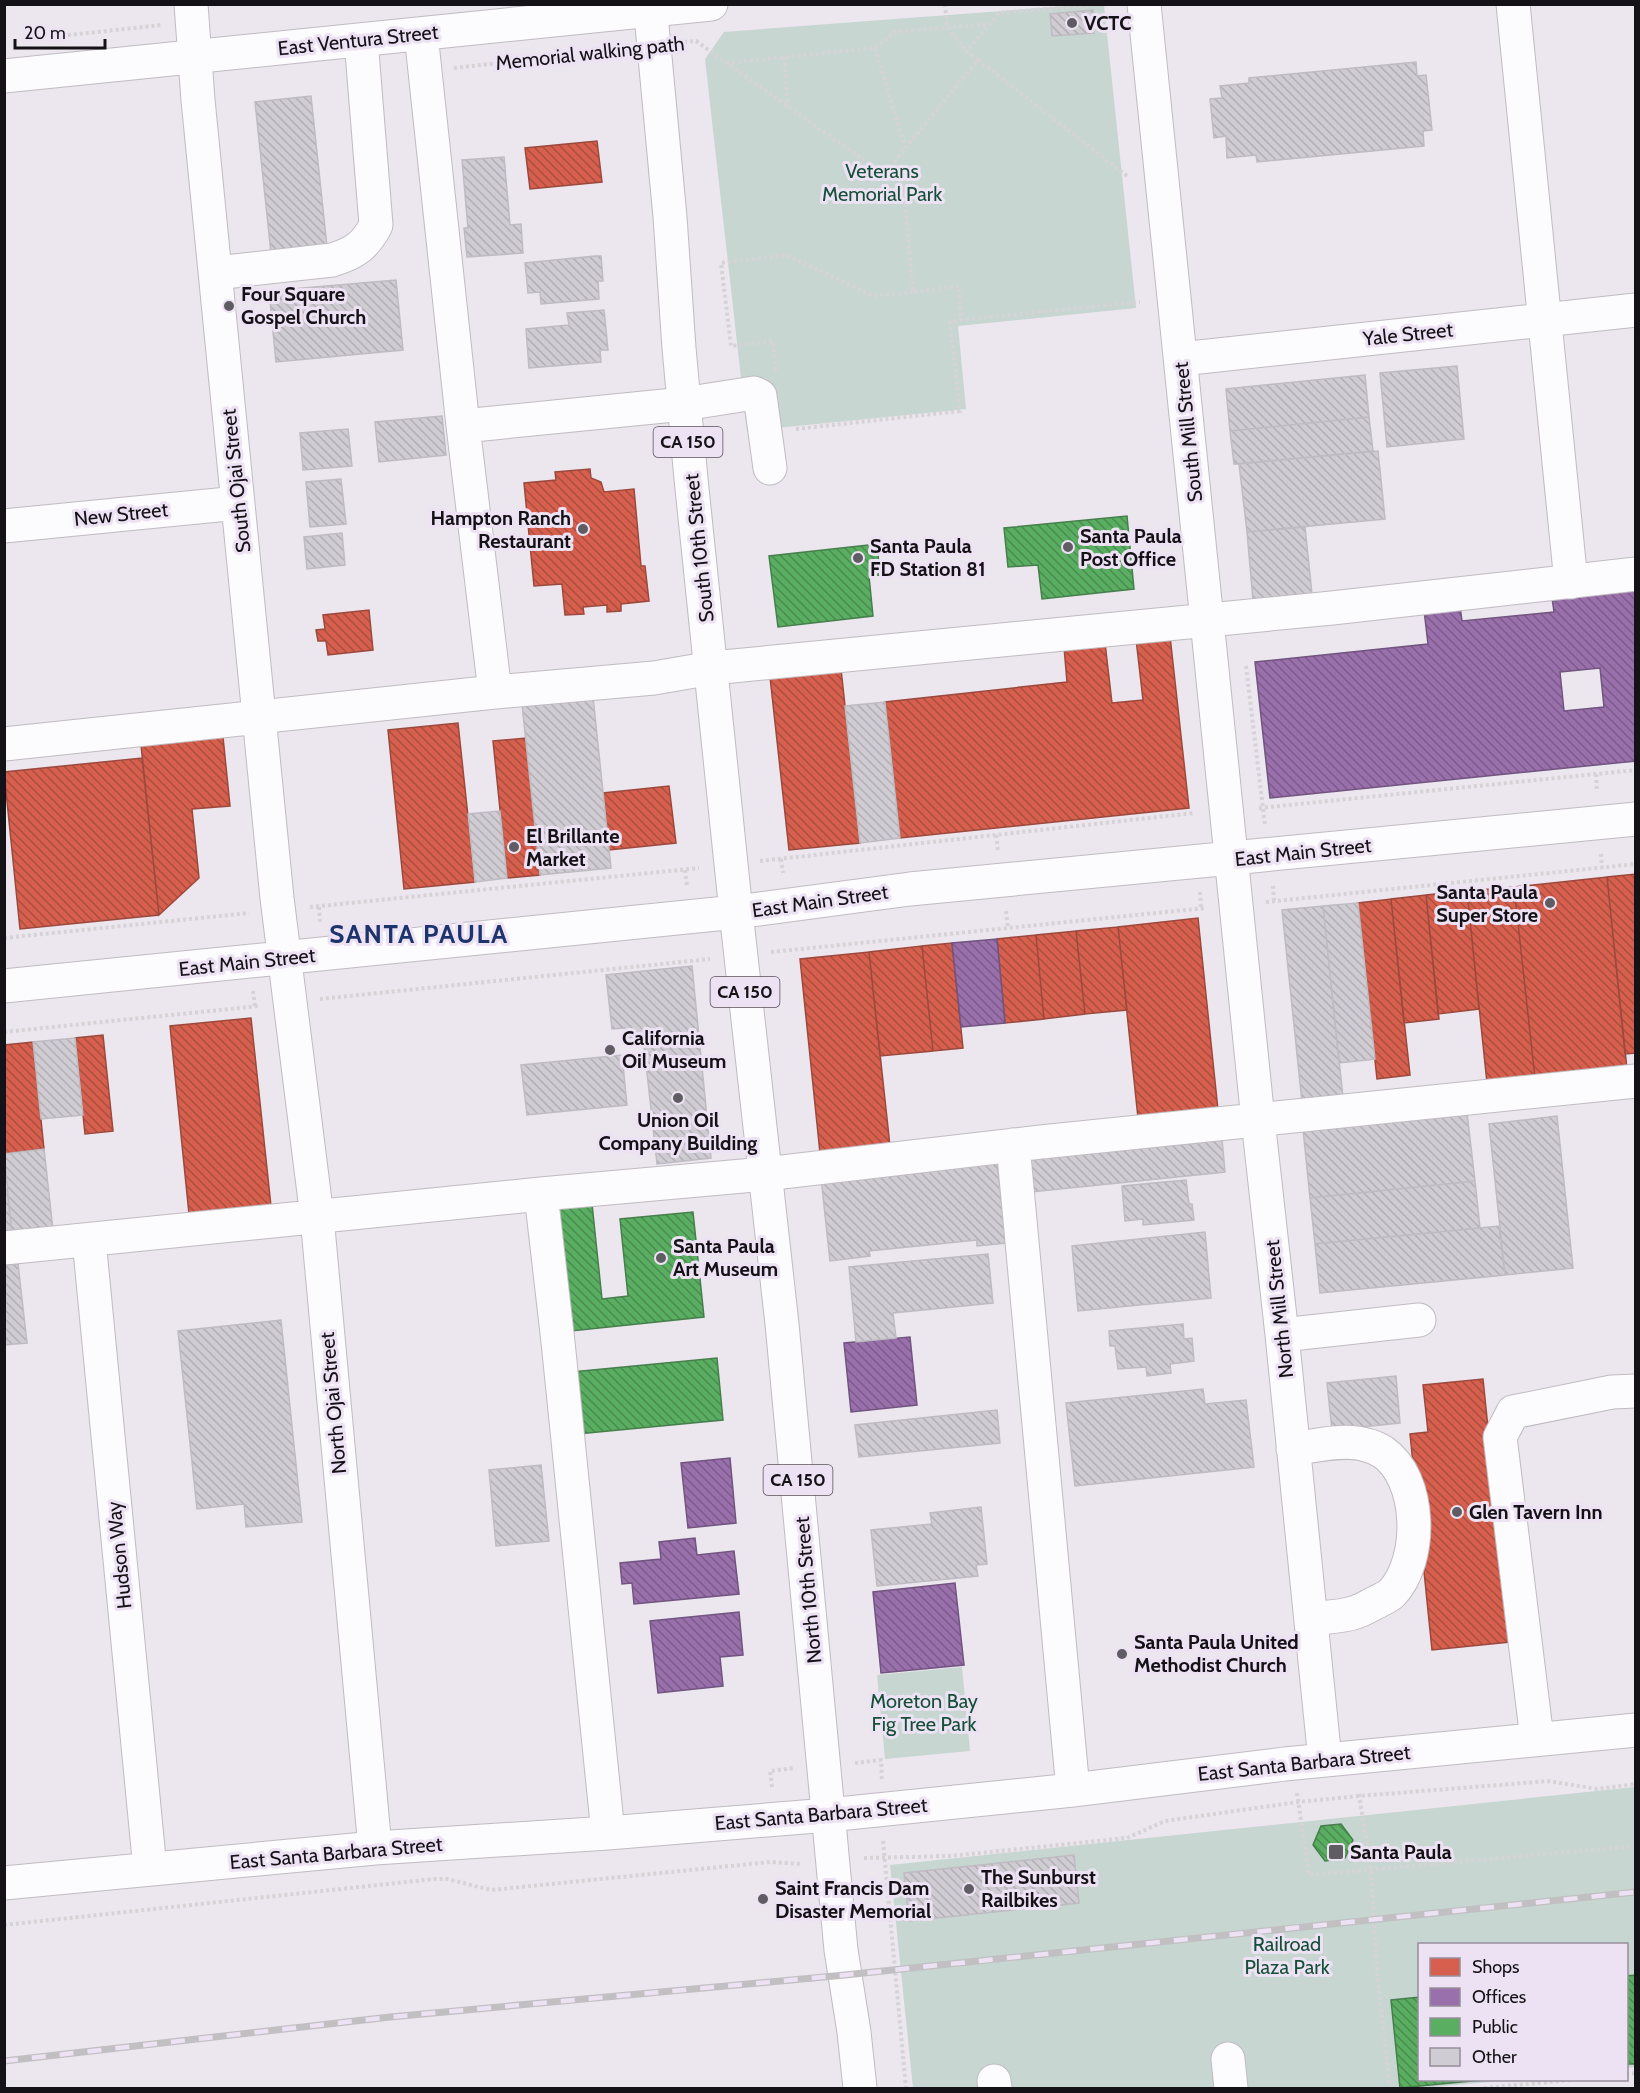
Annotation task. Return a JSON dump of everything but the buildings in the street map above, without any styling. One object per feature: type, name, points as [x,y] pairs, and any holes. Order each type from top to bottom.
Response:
[{"type":"street","name":"South Ojai Street","points":[[190,4],[285,958]]},
{"type":"street","name":"East Ventura Street","points":[[4,76],[421,34],[651,8],[711,4]]},
{"type":"street","name":"South Mill Street","points":[[1144,4],[1232,859]]},
{"type":"street","points":[[1513,4],[1571,582]]},
{"type":"street","name":"South 10th Street","points":[[651,8],[684,404],[736,912]]},
{"type":"street","points":[[421,34],[463,426],[495,692]]},
{"type":"street","points":[[216,273],[332,260],[351,254],[368,240],[376,225],[361,40]]},
{"type":"street","name":"Yale Street","points":[[1181,359],[1635,310]]},
{"type":"street","points":[[463,426],[684,404],[754,393],[760,396],[770,468]]},
{"type":"street","name":"New Street","points":[[4,526],[238,503]]},
{"type":"street","points":[[4,744],[495,692],[654,678],[712,668],[1208,620],[1635,574]]},
{"type":"street","name":"East Main Street","points":[[4,986],[736,912],[910,889],[1635,819]]},
{"type":"street","name":"North Mill Street","points":[[1232,859],[1325,1760]]},
{"type":"street","name":"North 10th Street","points":[[736,912],[799,1482],[841,1950],[860,2088]]},
{"type":"street","name":"North Ojai Street","points":[[285,958],[317,1217],[375,1848]]},
{"type":"street","points":[[4,1248],[765,1174],[1013,1145],[1635,1081]]},
{"type":"street","points":[[1013,1145],[1073,1790]]},
{"type":"street","points":[[541,1194],[608,1833]]},
{"type":"street","name":"Hudson Way","points":[[89,1240],[150,1869]]},
{"type":"street","points":[[1282,1335],[1419,1320]]},
{"type":"street","points":[[1537,1739],[1500,1437],[1513,1412],[1612,1392],[1635,1390]]},
{"type":"street","points":[[1293,1449],[1363,1443],[1382,1451],[1395,1464],[1406,1483],[1415,1539],[1404,1578],[1391,1595],[1355,1613],[1311,1619]]},
{"type":"street","name":"East Santa Barbara Street","points":[[4,1883],[375,1848],[608,1833],[828,1815],[1073,1790],[1325,1760],[1635,1730]]},
{"type":"path","points":[[945,4],[947,27],[967,51],[1126,176]]},
{"type":"path","points":[[967,51],[999,13],[1106,4]]},
{"type":"path","points":[[726,63],[875,48],[895,32],[990,24]]},
{"type":"path","points":[[39,38],[165,25]]},
{"type":"path","name":"Memorial walking path","points":[[425,72],[696,41],[879,171],[892,164]]},
{"type":"path","points":[[875,48],[906,147]]},
{"type":"path","points":[[784,57],[788,107]]},
{"type":"path","points":[[914,292],[904,192],[892,164],[978,60]]},
{"type":"path","points":[[776,374],[773,341],[731,346],[721,263],[787,255],[873,296],[959,286],[961,320]]},
{"type":"path","points":[[794,429],[960,411],[950,322],[1140,302]]},
{"type":"path","points":[[1246,666],[1263,808],[1635,770]]},
{"type":"path","points":[[781,859],[1193,813]]},
{"type":"path","points":[[1274,901],[1635,864]]},
{"type":"path","points":[[319,907],[685,870]]},
{"type":"path","points":[[4,938],[244,913]]},
{"type":"path","points":[[4,1032],[255,1006]]},
{"type":"path","points":[[869,1857],[950,1856],[1127,1838],[1165,1821],[1298,1802],[1359,1796],[1550,1781],[1597,1789],[1635,1784]]},
{"type":"path","points":[[1359,1796],[1371,1870],[1377,1971],[1390,2088]]},
{"type":"path","points":[[1298,1802],[1309,1875],[1635,1846]]},
{"type":"path","points":[[883,1857],[906,2088]]},
{"type":"path","points":[[4,1925],[434,1879],[447,1879],[491,1890],[770,1862],[797,1864]]},
{"type":"path","points":[[1484,2088],[1552,2081]]},
{"type":"green space","name":"Veterans Memorial Park","points":[[1104,5],[1136,308],[958,326],[966,409],[747,431],[705,59],[724,32]]},
{"type":"green space","name":"Moreton Bay Fig Tree Park","points":[[962,1667],[970,1751],[885,1759],[877,1675]]},
{"type":"green space","name":"Railroad Plaza Park","points":[[1635,1787],[1635,2067],[1628,2068],[1628,1943],[1418,1943],[1418,2081],[1500,2081],[1424,2088],[913,2088],[890,1865]]},
{"type":"railway","points":[[4,2061],[390,2017],[845,1975],[1636,1892]]},
{"type":"place","name":"VCTC","points":[[1072,23]]},
{"type":"place","name":"Four Square Gospel Church","points":[[229,306]]},
{"type":"place","name":"Hampton Ranch Restaurant","points":[[583,529]]},
{"type":"place","name":"Santa Paula Post Office","points":[[1068,547]]},
{"type":"place","name":"Santa Paula FD Station 81","points":[[858,558]]},
{"type":"place","name":"El Brillante Market","points":[[514,847]]},
{"type":"place","name":"Santa Paula Super Store","points":[[1550,903]]},
{"type":"place","name":"California Oil Museum","points":[[610,1050]]},
{"type":"place","name":"Union Oil Company Building","points":[[678,1098]]},
{"type":"place","name":"Santa Paula Art Museum","points":[[661,1258]]},
{"type":"place","name":"Glen Tavern Inn","points":[[1457,1512]]},
{"type":"place","name":"Santa Paula United Methodist Church","points":[[1122,1654]]},
{"type":"place","name":"Santa Paula","points":[[1336,1852]]},
{"type":"place","name":"The Sunburst Railbikes","points":[[969,1889]]},
{"type":"place","name":"Saint Francis Dam Disaster Memorial","points":[[763,1899]]},
{"type":"district","name":"SANTA PAULA","points":[[419,934]]}]
